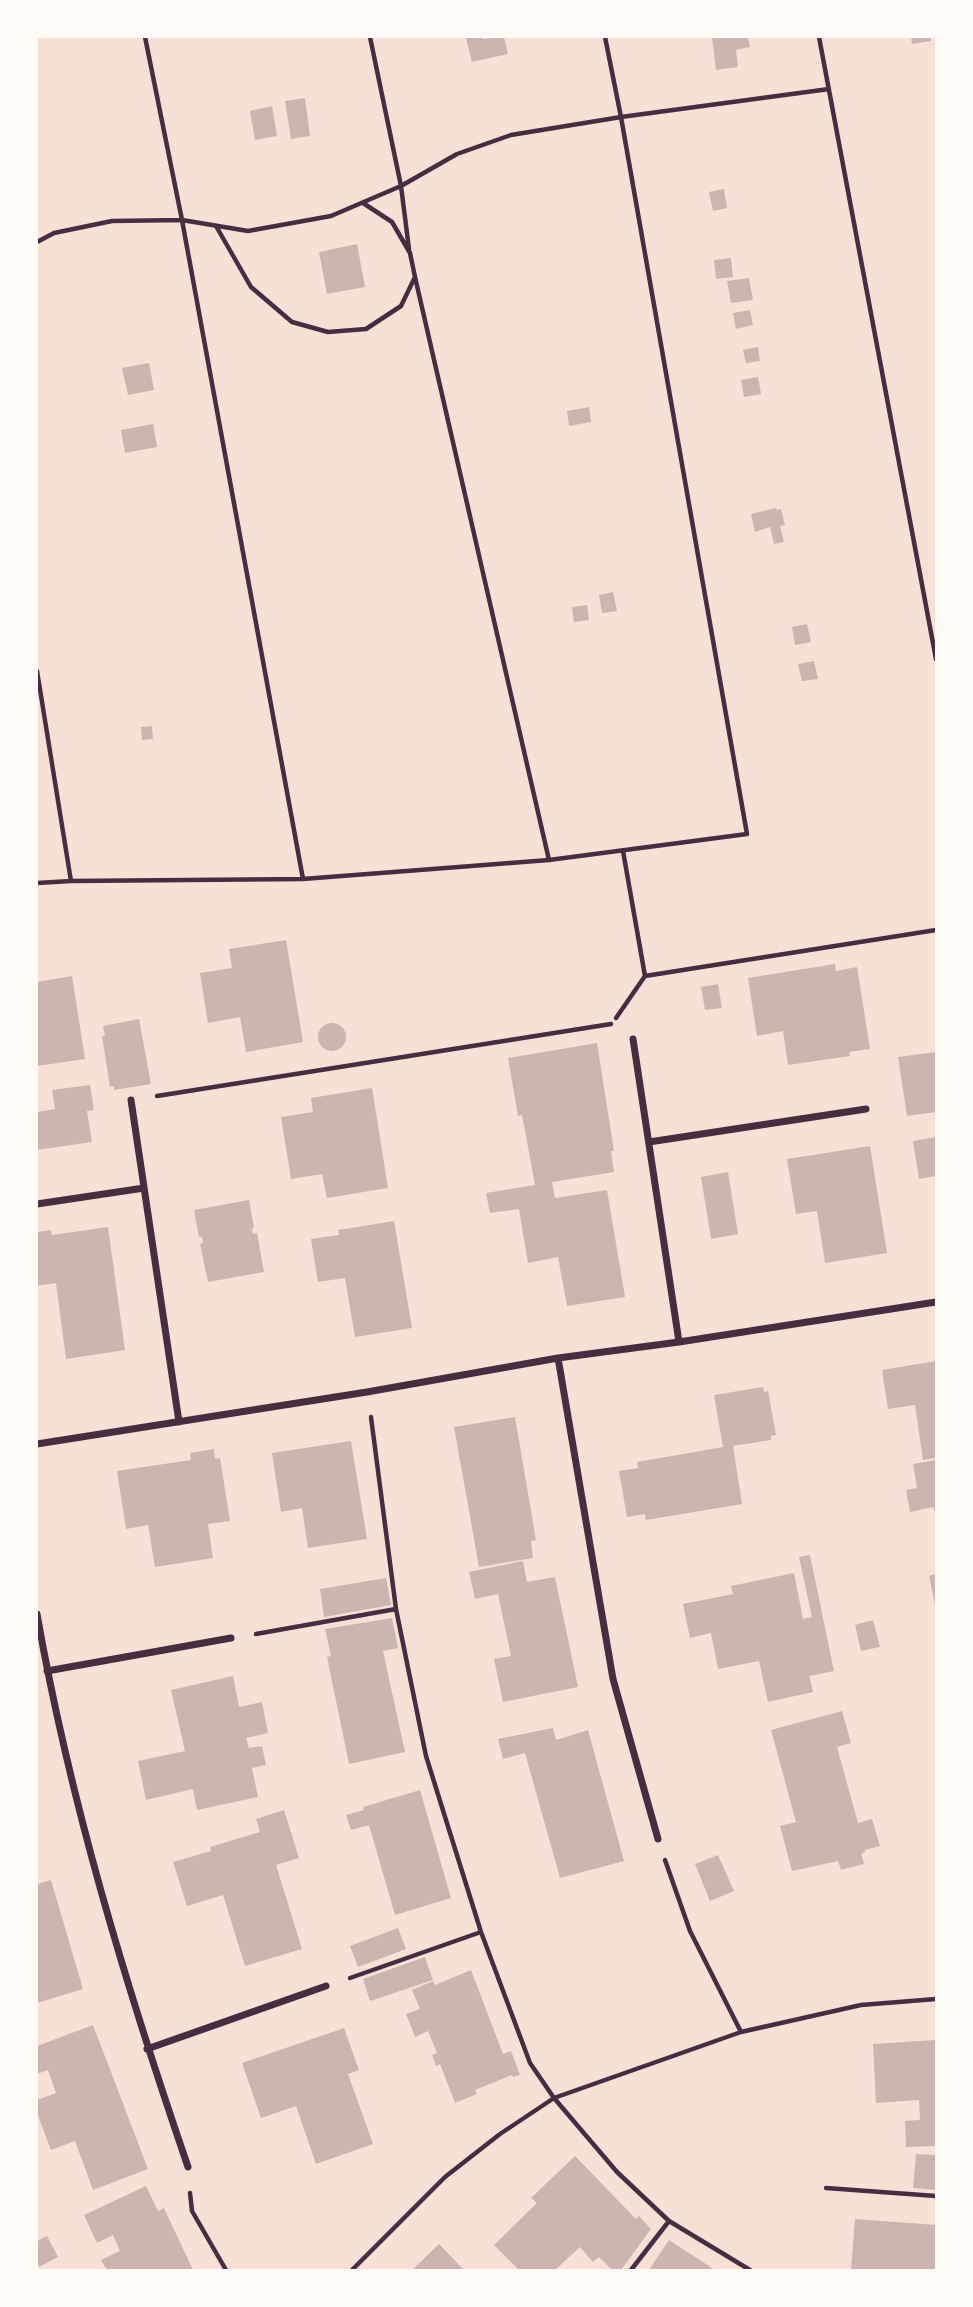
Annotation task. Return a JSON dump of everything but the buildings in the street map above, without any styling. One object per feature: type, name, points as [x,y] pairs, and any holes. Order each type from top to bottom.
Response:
[{"type":"street","points":[[633,1039],[679,1342]]},
{"type":"street","points":[[131,1100],[179,1422]]},
{"type":"street","points":[[649,1142],[866,1109]]},
{"type":"street","points":[[37,1204],[144,1188]]},
{"type":"street","points":[[37,1444],[367,1392],[558,1358],[936,1302]]},
{"type":"street","points":[[558,1358],[613,1679],[657,1839]]},
{"type":"street","points":[[37,1614],[47,1671],[92,1861],[147,2049],[188,2167]]},
{"type":"street","points":[[47,1671],[231,1638]]},
{"type":"street","points":[[147,2049],[326,1986]]},
{"type":"path","points":[[145,37],[182,220],[303,879]]},
{"type":"path","points":[[370,37],[401,186],[415,277],[549,860]]},
{"type":"path","points":[[37,883],[303,879],[549,860],[747,834],[605,37]]},
{"type":"path","points":[[819,37],[936,659]]},
{"type":"path","points":[[37,242],[54,233],[112,221],[182,220],[248,231],[331,216],[401,186],[457,154],[511,135],[829,89]]},
{"type":"path","points":[[362,203],[392,222],[410,253]]},
{"type":"path","points":[[215,225],[251,287],[292,322],[328,332],[366,329],[401,306],[415,277]]},
{"type":"path","points":[[37,671],[71,881]]},
{"type":"path","points":[[131,1100],[612,1024],[645,976],[623,851]]},
{"type":"path","points":[[645,976],[936,930]]},
{"type":"path","points":[[367,1392],[396,1609],[426,1756],[481,1932],[530,2063],[554,2098],[617,2172],[668,2221],[750,2270]]},
{"type":"path","points":[[231,1638],[396,1609]]},
{"type":"path","points":[[657,1839],[690,1931],[741,2032]]},
{"type":"path","points":[[326,1986],[481,1932]]},
{"type":"path","points":[[352,2270],[445,2177],[500,2134],[554,2098],[741,2032],[861,2005],[936,2000]]},
{"type":"path","points":[[188,2167],[192,2211],[226,2270]]},
{"type":"path","points":[[826,2188],[936,2196]]},
{"type":"path","points":[[631,2270],[668,2221]]}]
